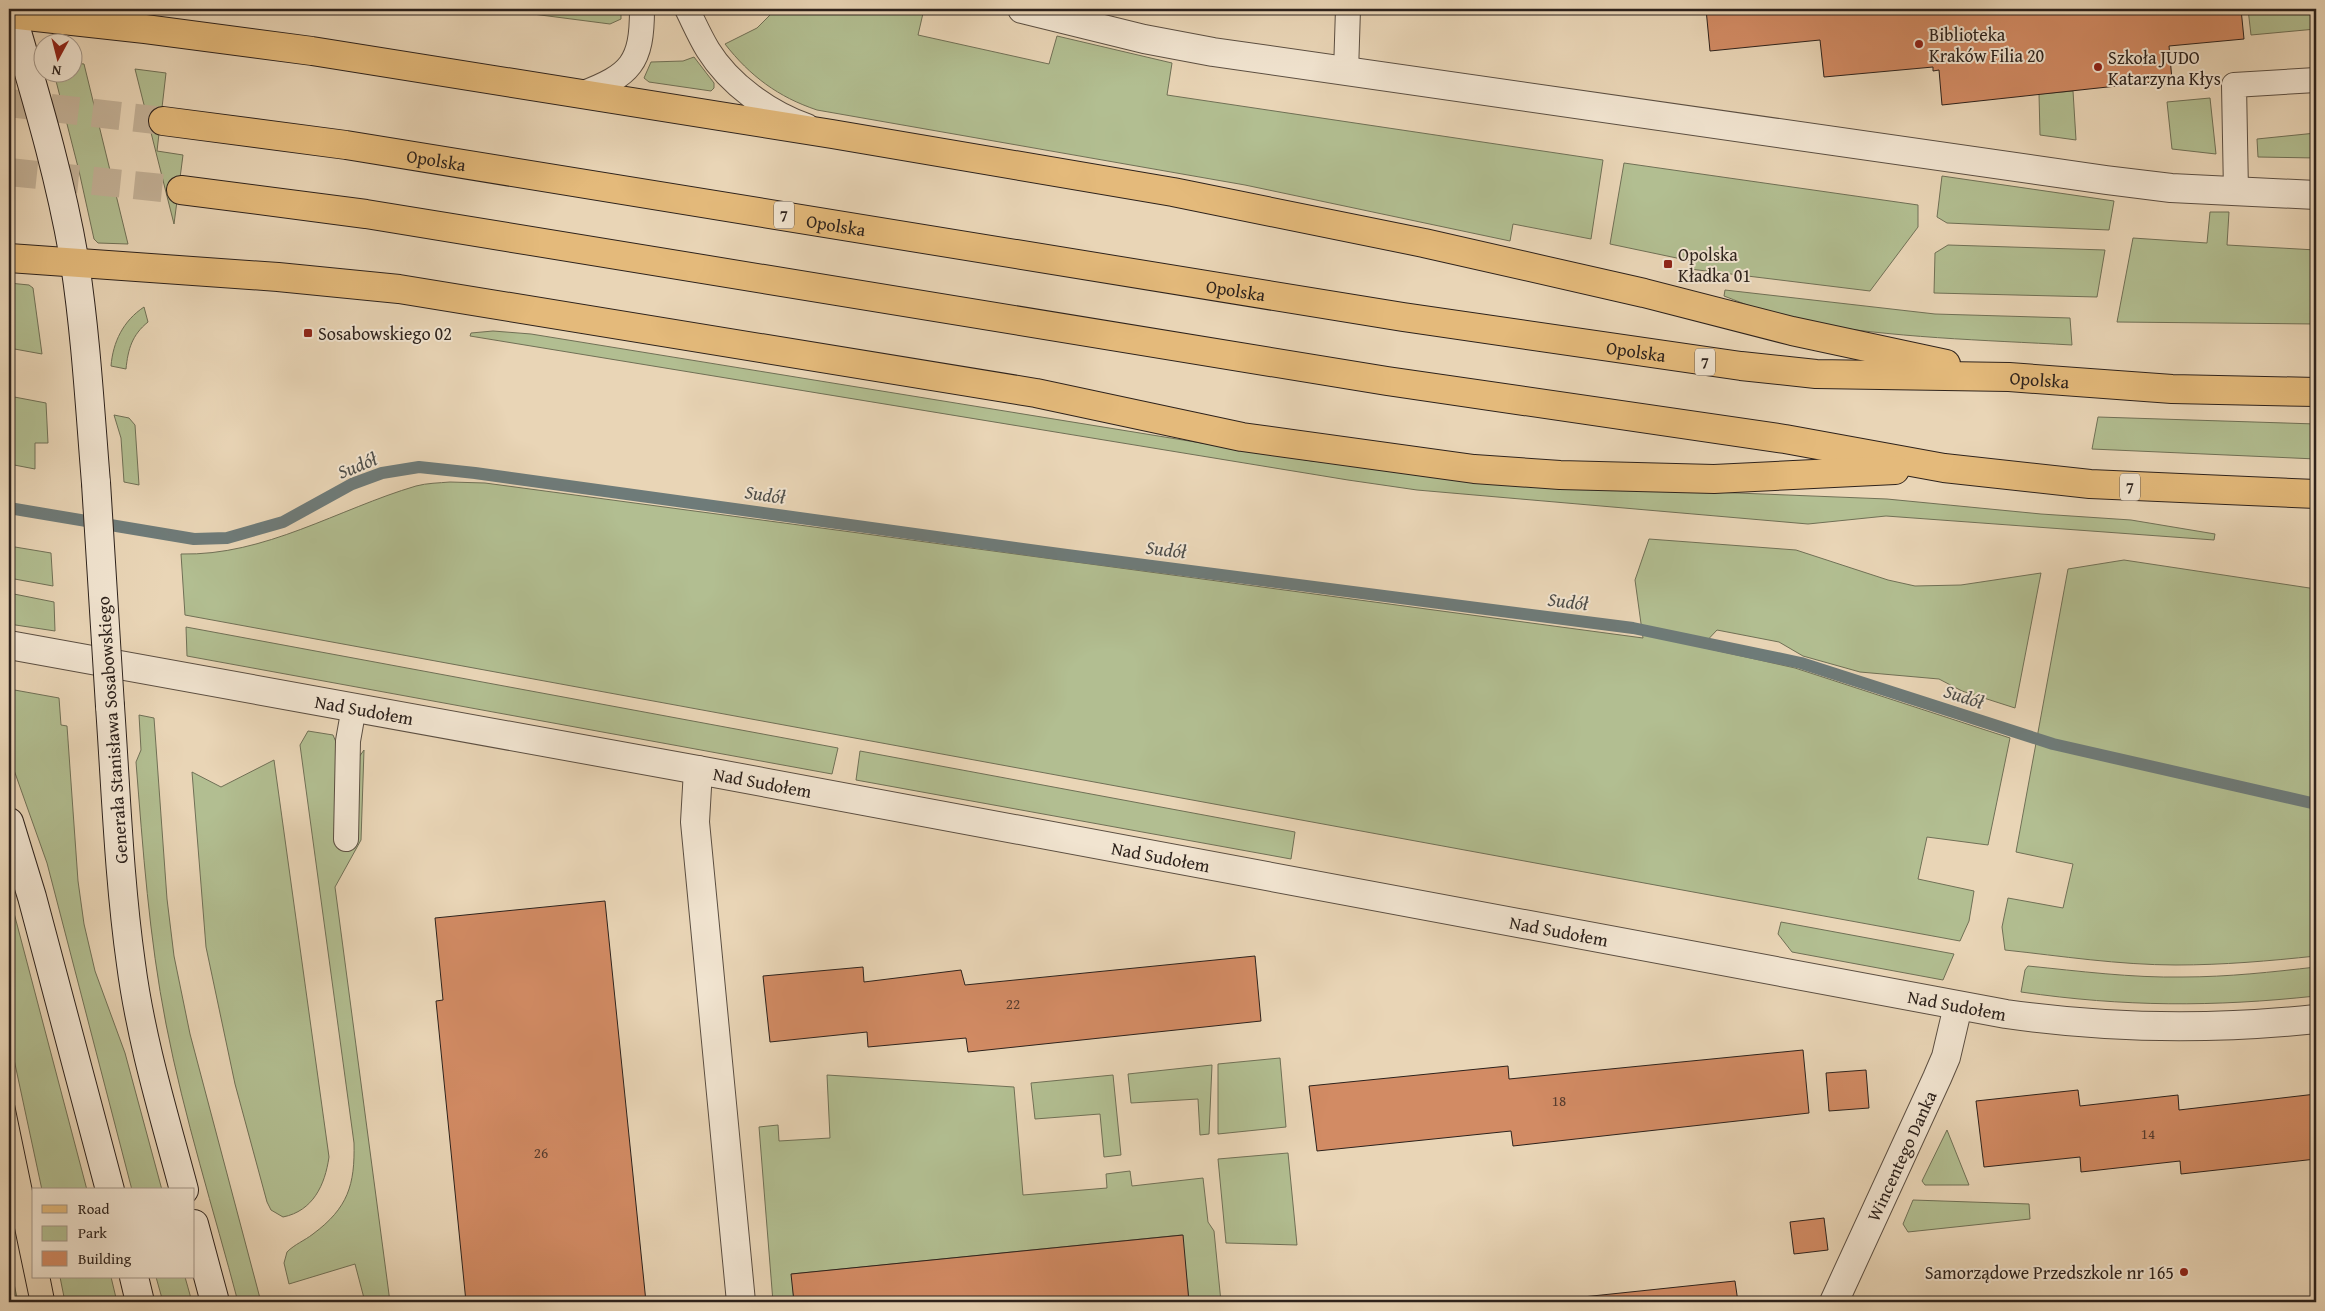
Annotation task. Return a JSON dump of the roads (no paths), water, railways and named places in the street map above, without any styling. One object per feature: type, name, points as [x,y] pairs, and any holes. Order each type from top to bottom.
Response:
[{"type":"main road","points":[[11,14],[302,49],[832,134],[1173,192],[1325,223],[1612,286],[1774,327],[2009,377]]},
{"type":"main road","name":"Opolska","points":[[163,121],[356,146],[1384,314],[1646,354],[1816,374],[2009,377],[2172,389],[2316,392]]},
{"type":"main road","name":"7","points":[[181,190],[375,215],[1387,381],[1784,439],[1944,468],[2090,484],[2316,494]]},
{"type":"main road","points":[[9,258],[278,277],[399,289],[1036,393],[1242,437],[1465,468],[1560,475],[1714,479],[1944,468]]},
{"type":"street","points":[[1022,9],[1154,40],[1346,72],[2106,180],[2236,192],[2316,195]]},
{"type":"street","name":"Generała Stanisława Sosabowskiego","points":[[11,14],[51,149],[75,264],[86,339],[122,887],[131,965],[150,1062],[183,1188]]},
{"type":"street","name":"Nad Sudołem","points":[[9,645],[698,770],[1958,1006],[2048,1020],[2138,1027],[2233,1026],[2316,1019]]},
{"type":"street","points":[[698,770],[695,822],[741,1302]]},
{"type":"street","points":[[9,822],[32,897],[109,1188]]},
{"type":"street","name":"Wincentego Danka","points":[[1834,1302],[1946,1057],[1958,1006]]},
{"type":"street","points":[[195,1228],[215,1302]]},
{"type":"street","points":[[134,1278],[140,1302]]},
{"type":"lane","points":[[582,94],[621,76],[634,60],[640,42],[642,9]]},
{"type":"lane","points":[[687,9],[709,51],[738,84],[778,112],[800,123],[832,134]]},
{"type":"lane","points":[[1346,72],[1348,9]]},
{"type":"lane","points":[[2236,192],[2234,85],[2316,80]]},
{"type":"lane","points":[[346,839],[348,741],[354,707]]},
{"type":"waterway","name":"Sudół","points":[[9,508],[194,539],[227,538],[283,522],[352,484],[382,473],[419,467],[475,473],[1067,555],[1633,628],[1801,663],[2053,744],[2316,804]]},
{"type":"tunnel","points":[[9,103],[163,121]]},
{"type":"tunnel","points":[[9,172],[181,190]]},
{"type":"tram line","points":[[9,1078],[32,1188]]},
{"type":"tram line","points":[[9,1202],[30,1302]]},
{"type":"tram line","points":[[50,1278],[55,1302]]},
{"type":"place","name":"Biblioteka Kraków Filia 20","points":[[1919,44]]},
{"type":"place","name":"Szkoła JUDO Katarzyna Kłys","points":[[2098,67]]},
{"type":"place","name":"Opolska Kładka 01","points":[[1668,264]]},
{"type":"place","name":"Sosabowskiego 02","points":[[308,333]]},
{"type":"place","name":"Samorządowe Przedszkole nr 165","points":[[2184,1272]]}]
